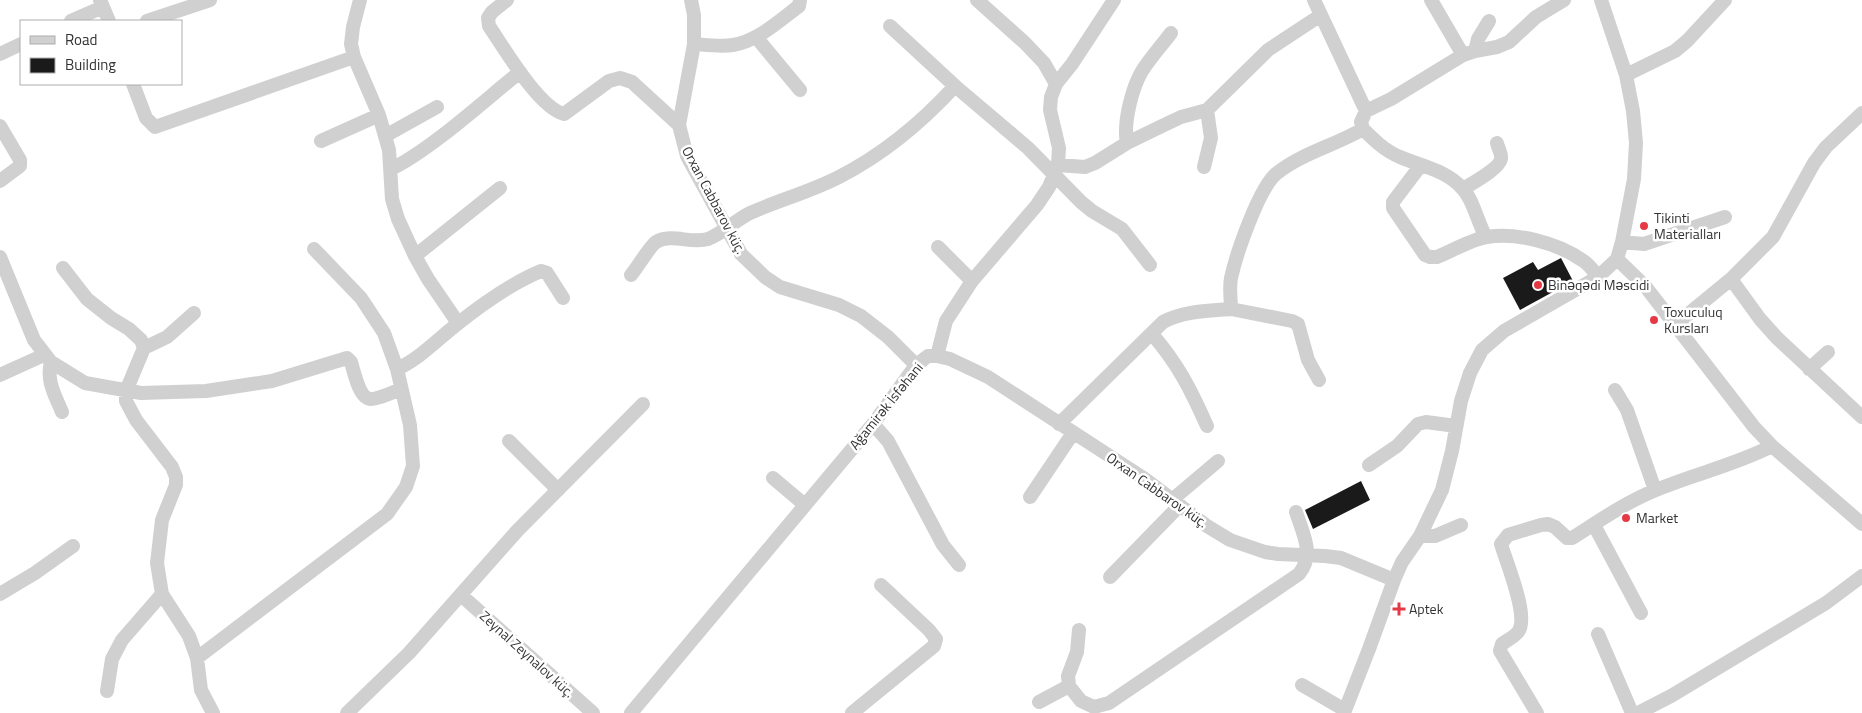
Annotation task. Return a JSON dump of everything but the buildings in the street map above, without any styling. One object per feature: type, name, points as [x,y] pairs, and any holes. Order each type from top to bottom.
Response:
[{"type":"street","points":[[150,20],[210,0]]},
{"type":"street","points":[[360,0],[351,44],[354,57],[386,136],[391,169],[392,200],[398,219],[415,256],[458,323]]},
{"type":"street","points":[[507,0],[492,12],[488,18],[489,26],[520,72],[551,108],[564,114],[609,80],[620,78],[632,82],[679,125]]},
{"type":"street","name":"Orxan Cabbarov küç.","points":[[691,0],[694,15],[694,44],[679,125],[687,156],[741,254],[765,277],[780,287],[839,305],[861,316],[888,337],[916,365]]},
{"type":"street","points":[[694,44],[732,45],[756,37],[800,6],[800,0]]},
{"type":"street","points":[[977,0],[1025,43],[1044,63],[1056,84]]},
{"type":"street","name":"Ağamirək İsfəhani","points":[[631,713],[873,424],[916,365],[928,356],[937,356],[946,320],[972,281],[1038,205],[1056,170],[1059,148],[1050,110],[1051,97],[1056,84],[1072,64],[1114,0]]},
{"type":"street","points":[[1314,0],[1366,111]]},
{"type":"street","points":[[1431,0],[1469,53]]},
{"type":"street","points":[[1302,685],[1344,712],[1394,580],[1402,562],[1420,536],[1442,490],[1470,373],[1476,360],[1487,345],[1504,332],[1598,277],[1617,259],[1634,179],[1636,143],[1633,111],[1626,75],[1601,0]]},
{"type":"street","points":[[1626,75],[1675,51],[1726,0]]},
{"type":"street","points":[[1486,237],[1463,189],[1453,179],[1386,150],[1363,129],[1361,122],[1366,111],[1391,99],[1469,53],[1497,47],[1509,42],[1536,17],[1558,1]]},
{"type":"street","points":[[74,20],[101,4],[109,20]]},
{"type":"street","points":[[1056,170],[1085,166],[1106,157],[1127,143],[1181,117],[1207,110],[1268,50],[1321,14]]},
{"type":"street","points":[[1469,53],[1489,21]]},
{"type":"street","points":[[890,26],[955,86],[1056,170],[1092,211],[1122,229],[1150,265]]},
{"type":"street","points":[[1127,143],[1125,134],[1126,119],[1142,71],[1171,33]]},
{"type":"street","points":[[756,37],[800,90]]},
{"type":"street","points":[[0,54],[20,44]]},
{"type":"street","points":[[133,85],[146,118],[154,127],[354,57]]},
{"type":"street","points":[[391,169],[406,162],[420,152],[465,118],[520,72]]},
{"type":"street","points":[[631,275],[656,242],[666,239],[692,241],[708,239],[751,213],[837,178],[867,161],[906,132],[955,86]]},
{"type":"street","points":[[386,136],[437,107]]},
{"type":"street","points":[[1204,167],[1211,138],[1207,110]]},
{"type":"street","points":[[1675,325],[1731,279],[1773,237],[1814,163],[1826,147],[1862,113]]},
{"type":"street","points":[[321,141],[379,115]]},
{"type":"street","points":[[0,126],[20,160],[20,166],[0,181]]},
{"type":"street","points":[[1231,309],[1231,280],[1240,246],[1266,186],[1276,173],[1290,164],[1332,144],[1345,140],[1363,129]]},
{"type":"street","points":[[1463,189],[1497,166],[1501,160],[1497,143]]},
{"type":"street","points":[[1421,165],[1393,202],[1393,208],[1425,255],[1437,257],[1486,237],[1517,236],[1545,243],[1572,254],[1584,261],[1598,277]]},
{"type":"street","points":[[415,256],[500,188]]},
{"type":"street","points":[[1622,242],[1644,244],[1725,217]]},
{"type":"street","points":[[197,658],[387,514],[406,487],[413,466],[410,426],[397,369],[384,333],[361,298],[314,248]]},
{"type":"street","points":[[938,248],[972,281]]},
{"type":"street","points":[[0,257],[3,273],[34,340],[47,358],[85,384],[126,391],[157,393],[206,391],[243,387],[294,376],[347,358],[351,362],[361,393],[366,397],[371,399],[401,389]]},
{"type":"street","points":[[1617,259],[1645,286],[1754,427],[1772,446],[1862,524]]},
{"type":"street","points":[[63,268],[87,298],[111,318],[129,328],[141,340],[144,348]]},
{"type":"street","points":[[397,369],[413,360],[458,323],[518,282],[541,271],[547,273],[563,298]]},
{"type":"street","points":[[1731,279],[1760,319],[1777,338],[1862,417]]},
{"type":"street","points":[[1059,424],[1163,322],[1188,313],[1231,309],[1292,320],[1298,324],[1308,360],[1319,380]]},
{"type":"street","points":[[194,313],[167,337],[144,348],[126,391],[126,401],[145,435],[172,467],[176,477],[176,485],[162,520],[157,563],[162,594],[190,636],[197,658],[202,690],[213,713]]},
{"type":"street","points":[[1152,334],[1171,355],[1193,394],[1207,426]]},
{"type":"street","points":[[1809,369],[1828,352]]},
{"type":"street","name":"Orxan Cabbarov küç.","points":[[937,356],[969,366],[988,377],[1145,479],[1207,526],[1230,540],[1265,552],[1341,558],[1394,580]]},
{"type":"street","points":[[0,375],[47,358]]},
{"type":"street","points":[[47,358],[51,385],[62,412]]},
{"type":"street","points":[[1615,390],[1627,410],[1655,490]]},
{"type":"street","points":[[347,713],[409,653],[517,531],[643,404]]},
{"type":"street","points":[[1369,464],[1397,446],[1418,424],[1426,422],[1456,426]]},
{"type":"street","points":[[873,424],[888,441],[943,545],[959,565]]},
{"type":"street","points":[[1030,497],[1073,434]]},
{"type":"street","points":[[509,441],[558,490]]},
{"type":"street","points":[[1537,713],[1500,651],[1502,644],[1518,632],[1521,625],[1521,610],[1501,544],[1508,535],[1548,524],[1555,527],[1567,538],[1572,538],[1634,500],[1655,490],[1755,455],[1772,446]]},
{"type":"street","points":[[1110,577],[1176,502],[1218,461]]},
{"type":"street","points":[[773,478],[805,505]]},
{"type":"street","points":[[1079,630],[1077,652],[1068,676],[1069,686],[1081,701],[1094,707],[1109,703],[1299,574],[1304,568],[1308,556],[1296,512]]},
{"type":"street","points":[[1594,524],[1641,613]]},
{"type":"street","points":[[1420,536],[1435,536],[1461,525]]},
{"type":"street","points":[[0,594],[35,573],[73,546]]},
{"type":"street","points":[[1638,713],[1671,696],[1826,604],[1862,576],[1862,571]]},
{"type":"street","points":[[852,713],[934,646],[936,639],[929,630],[881,585]]},
{"type":"street","points":[[107,691],[112,660],[122,640],[162,594]]},
{"type":"street","name":"Zeynal Zeynalov küç.","points":[[461,595],[593,713]]},
{"type":"street","points":[[1598,634],[1632,713]]},
{"type":"street","points":[[1039,702],[1069,686]]},
{"type":"place","name":"Tikinti Materialları","points":[[1644,226]]},
{"type":"place","name":"Binəqədi Məscidi","points":[[1538,285]]},
{"type":"place","name":"Toxuculuq Kursları","points":[[1654,320]]},
{"type":"place","name":"Market","points":[[1626,518]]},
{"type":"place","name":"Aptek","points":[[1399,609]]}]
